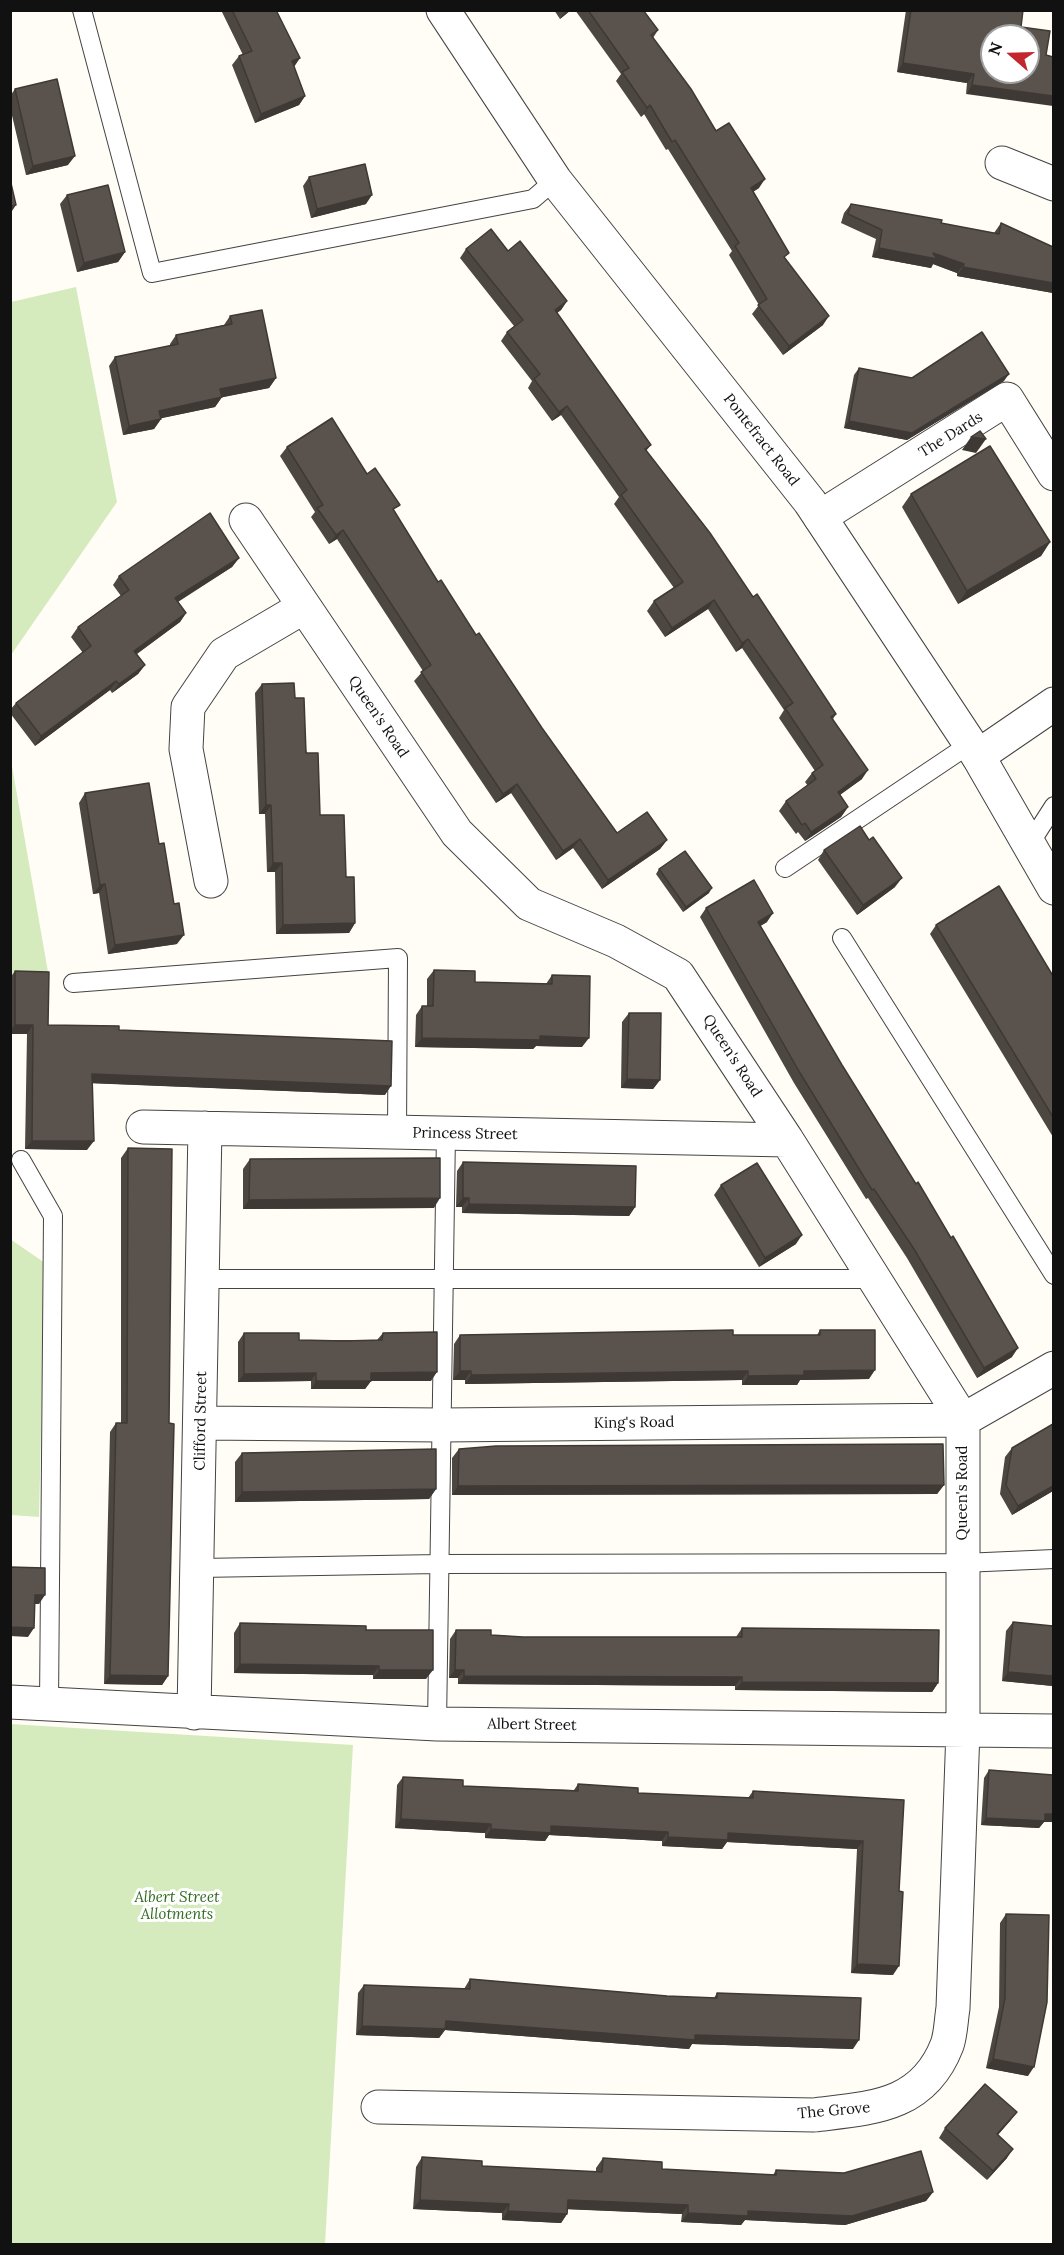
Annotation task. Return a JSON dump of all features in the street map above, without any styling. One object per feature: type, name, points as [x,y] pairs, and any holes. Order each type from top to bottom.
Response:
[{"type":"street","name":"Pontefract Road","points":[[443,10],[555,180],[820,517],[974,750],[1053,888]]},
{"type":"street","points":[[1002,163],[1053,184]]},
{"type":"street","name":"The Dards","points":[[820,517],[1007,399],[1053,474]]},
{"type":"street","name":"Queen's Road","points":[[246,520],[457,833],[529,904],[616,940],[678,975],[787,1140],[963,1420],[963,1730]]},
{"type":"street","points":[[211,881],[186,749],[188,707],[224,654],[304,607]]},
{"type":"street","points":[[974,750],[1053,704]]},
{"type":"street","name":"Princess Street","points":[[143,1127],[787,1140]]},
{"type":"street","name":"Clifford Street","points":[[194,1713],[199,1568],[205,1128]]},
{"type":"street","name":"King's Road","points":[[201,1423],[442,1425],[963,1420],[1053,1368]]},
{"type":"street","name":"Albert Street","points":[[10,1702],[437,1724],[1053,1731]]},
{"type":"street","name":"The Grove","points":[[378,2107],[814,2115],[873,2108],[902,2100],[929,2078],[948,2044],[953,2008],[963,1730]]},
{"type":"lane","points":[[82,10],[152,273],[533,199],[555,180]]},
{"type":"lane","points":[[786,868],[974,750]]},
{"type":"lane","points":[[1029,845],[1053,806]]},
{"type":"lane","points":[[842,938],[1053,1275]]},
{"type":"lane","points":[[73,983],[398,958],[398,1132]]},
{"type":"lane","points":[[437,1724],[446,1133]]},
{"type":"lane","points":[[21,1160],[53,1216],[49,1704]]},
{"type":"lane","points":[[202,1279],[873,1279]]},
{"type":"lane","points":[[199,1568],[440,1564],[963,1563],[1053,1559]]},
{"type":"green space","points":[[76,287],[117,502],[11,655],[11,302]]},
{"type":"green space","points":[[10,755],[48,972],[11,977],[10,977]]},
{"type":"green space","points":[[10,1239],[45,1263],[39,1517],[11,1515]]},
{"type":"green space","name":"Albert Street Allotments","points":[[10,1724],[353,1745],[325,2244],[11,2244]]},
{"type":"building","points":[[232,10],[276,10],[300,58],[292,61],[305,96],[261,114],[239,56],[252,51]]},
{"type":"building","points":[[588,10],[643,10],[658,30],[651,35],[691,89],[716,131],[729,123],[765,179],[751,188],[789,253],[784,257],[829,316],[789,346],[758,305],[767,299],[735,246],[739,243],[675,140],[672,142],[650,105],[647,108],[622,72],[629,68]]},
{"type":"building","points":[[911,10],[1023,10],[1021,24],[980,24],[980,84],[1040,84],[1040,30],[1050,31],[1046,55],[1053,57],[1053,96],[972,85],[974,74],[903,63]]},
{"type":"building","points":[[57,79],[75,156],[33,166],[15,89]]},
{"type":"building","points":[[365,164],[372,195],[317,209],[309,177]]},
{"type":"building","points":[[10,179],[16,205],[10,206]]},
{"type":"building","points":[[108,185],[125,252],[84,263],[67,195]]},
{"type":"building","points":[[851,204],[942,220],[941,223],[999,234],[1001,223],[1053,247],[1053,283],[963,267],[964,264],[933,253],[937,259],[879,248],[882,230],[848,214]]},
{"type":"building","points":[[491,229],[508,251],[520,241],[567,301],[555,310],[651,445],[645,449],[710,533],[753,597],[757,594],[836,714],[831,717],[868,770],[838,792],[848,807],[811,832],[805,823],[802,825],[786,801],[816,779],[812,773],[823,765],[785,708],[793,703],[748,639],[742,643],[714,600],[672,628],[654,601],[683,582],[621,495],[627,490],[567,406],[559,412],[534,379],[540,374],[507,332],[523,320],[466,249]]},
{"type":"building","points":[[262,310],[276,378],[220,389],[222,397],[159,411],[161,419],[129,426],[115,357],[178,344],[176,335],[232,324],[230,316]]},
{"type":"building","points":[[982,332],[1009,374],[912,433],[849,421],[859,368],[912,378]]},
{"type":"building","points":[[332,418],[367,474],[375,468],[400,505],[393,509],[438,582],[441,580],[476,635],[479,633],[542,728],[617,833],[647,812],[667,840],[608,880],[580,839],[563,851],[517,784],[503,794],[421,672],[431,665],[343,530],[336,535],[317,508],[323,505],[287,447]]},
{"type":"building","points":[[980,431],[986,439],[971,437]]},
{"type":"building","points":[[990,446],[1050,542],[967,591],[911,494]]},
{"type":"building","points":[[210,513],[239,558],[175,598],[186,613],[134,651],[145,665],[119,684],[116,681],[41,736],[16,703],[91,646],[78,627],[129,590],[119,576]]},
{"type":"building","points":[[294,683],[295,698],[304,698],[306,753],[318,753],[320,815],[344,815],[346,877],[354,877],[355,923],[283,925],[282,863],[273,863],[271,805],[266,805],[262,684]]},
{"type":"building","points":[[149,783],[159,844],[164,843],[174,904],[179,903],[184,935],[115,945],[105,884],[100,885],[85,793]]},
{"type":"building","points":[[860,826],[869,840],[873,837],[902,878],[863,905],[824,850]]},
{"type":"building","points":[[685,851],[712,888],[686,907],[659,869]]},
{"type":"building","points":[[754,880],[773,913],[758,922],[842,1065],[916,1184],[918,1182],[951,1238],[953,1236],[1018,1348],[984,1368],[914,1249],[874,1189],[872,1190],[800,1073],[706,908]]},
{"type":"building","points":[[999,886],[1053,976],[1053,1117],[936,925]]},
{"type":"building","points":[[434,970],[475,971],[475,982],[552,984],[552,975],[590,976],[589,1038],[540,1036],[540,1040],[422,1038],[422,1006],[433,1006]]},
{"type":"building","points":[[15,971],[49,972],[48,1025],[119,1026],[119,1030],[392,1041],[391,1086],[92,1074],[94,1141],[32,1141],[33,1025],[15,1025]]},
{"type":"building","points":[[629,1013],[661,1013],[660,1080],[627,1079]]},
{"type":"building","points":[[128,1148],[172,1149],[169,1423],[174,1424],[168,1676],[110,1675],[116,1423],[127,1423]]},
{"type":"building","points":[[440,1158],[440,1198],[249,1200],[250,1159]]},
{"type":"building","points":[[463,1162],[636,1166],[635,1207],[469,1204],[469,1198],[463,1198]]},
{"type":"building","points":[[757,1163],[802,1235],[765,1258],[721,1185]]},
{"type":"building","points":[[733,1330],[733,1335],[820,1335],[820,1330],[875,1330],[875,1370],[804,1371],[804,1375],[748,1376],[748,1371],[471,1375],[471,1371],[460,1371],[460,1335]]},
{"type":"building","points":[[437,1332],[437,1372],[371,1373],[371,1381],[316,1381],[316,1373],[244,1374],[244,1333],[299,1333],[299,1340],[344,1341],[382,1340],[383,1333]]},
{"type":"building","points":[[1053,1424],[1053,1486],[1018,1506],[1006,1485],[1012,1448]]},
{"type":"building","points":[[943,1444],[944,1485],[458,1486],[459,1449],[496,1446]]},
{"type":"building","points":[[436,1449],[436,1489],[242,1492],[242,1453]]},
{"type":"building","points":[[10,1567],[45,1568],[45,1595],[35,1595],[34,1628],[10,1627]]},
{"type":"building","points":[[1013,1622],[1053,1626],[1053,1676],[1008,1672]]},
{"type":"building","points":[[240,1623],[366,1626],[366,1630],[433,1630],[433,1670],[379,1670],[379,1666],[240,1664]]},
{"type":"building","points":[[742,1628],[939,1630],[938,1683],[742,1682],[742,1677],[464,1676],[464,1670],[455,1670],[456,1630],[491,1630],[491,1635],[523,1637],[742,1637]]},
{"type":"building","points":[[989,1770],[1053,1775],[1053,1814],[1045,1814],[1045,1821],[986,1818]]},
{"type":"building","points":[[403,1777],[463,1780],[463,1786],[578,1791],[578,1784],[638,1788],[638,1793],[753,1798],[753,1791],[904,1800],[899,1891],[903,1892],[899,1966],[857,1964],[863,1841],[728,1833],[728,1840],[668,1837],[668,1832],[551,1826],[551,1833],[491,1829],[491,1824],[401,1819]]},
{"type":"building","points":[[1006,1914],[1049,1915],[1047,2002],[1034,2067],[993,2059],[1005,1998]]},
{"type":"building","points":[[470,1979],[667,1996],[717,1998],[717,1993],[861,1998],[859,2040],[695,2035],[695,2040],[446,2021],[445,2029],[362,2026],[364,1985],[470,1989]]},
{"type":"building","points":[[985,2084],[1017,2112],[997,2134],[1013,2149],[993,2171],[945,2128]]},
{"type":"building","points":[[921,2151],[933,2192],[852,2216],[748,2211],[748,2216],[688,2213],[688,2205],[568,2200],[567,2214],[508,2211],[509,2204],[420,2200],[422,2157],[482,2161],[482,2166],[602,2172],[603,2158],[662,2162],[662,2169],[776,2175],[776,2170],[844,2173]]}]
